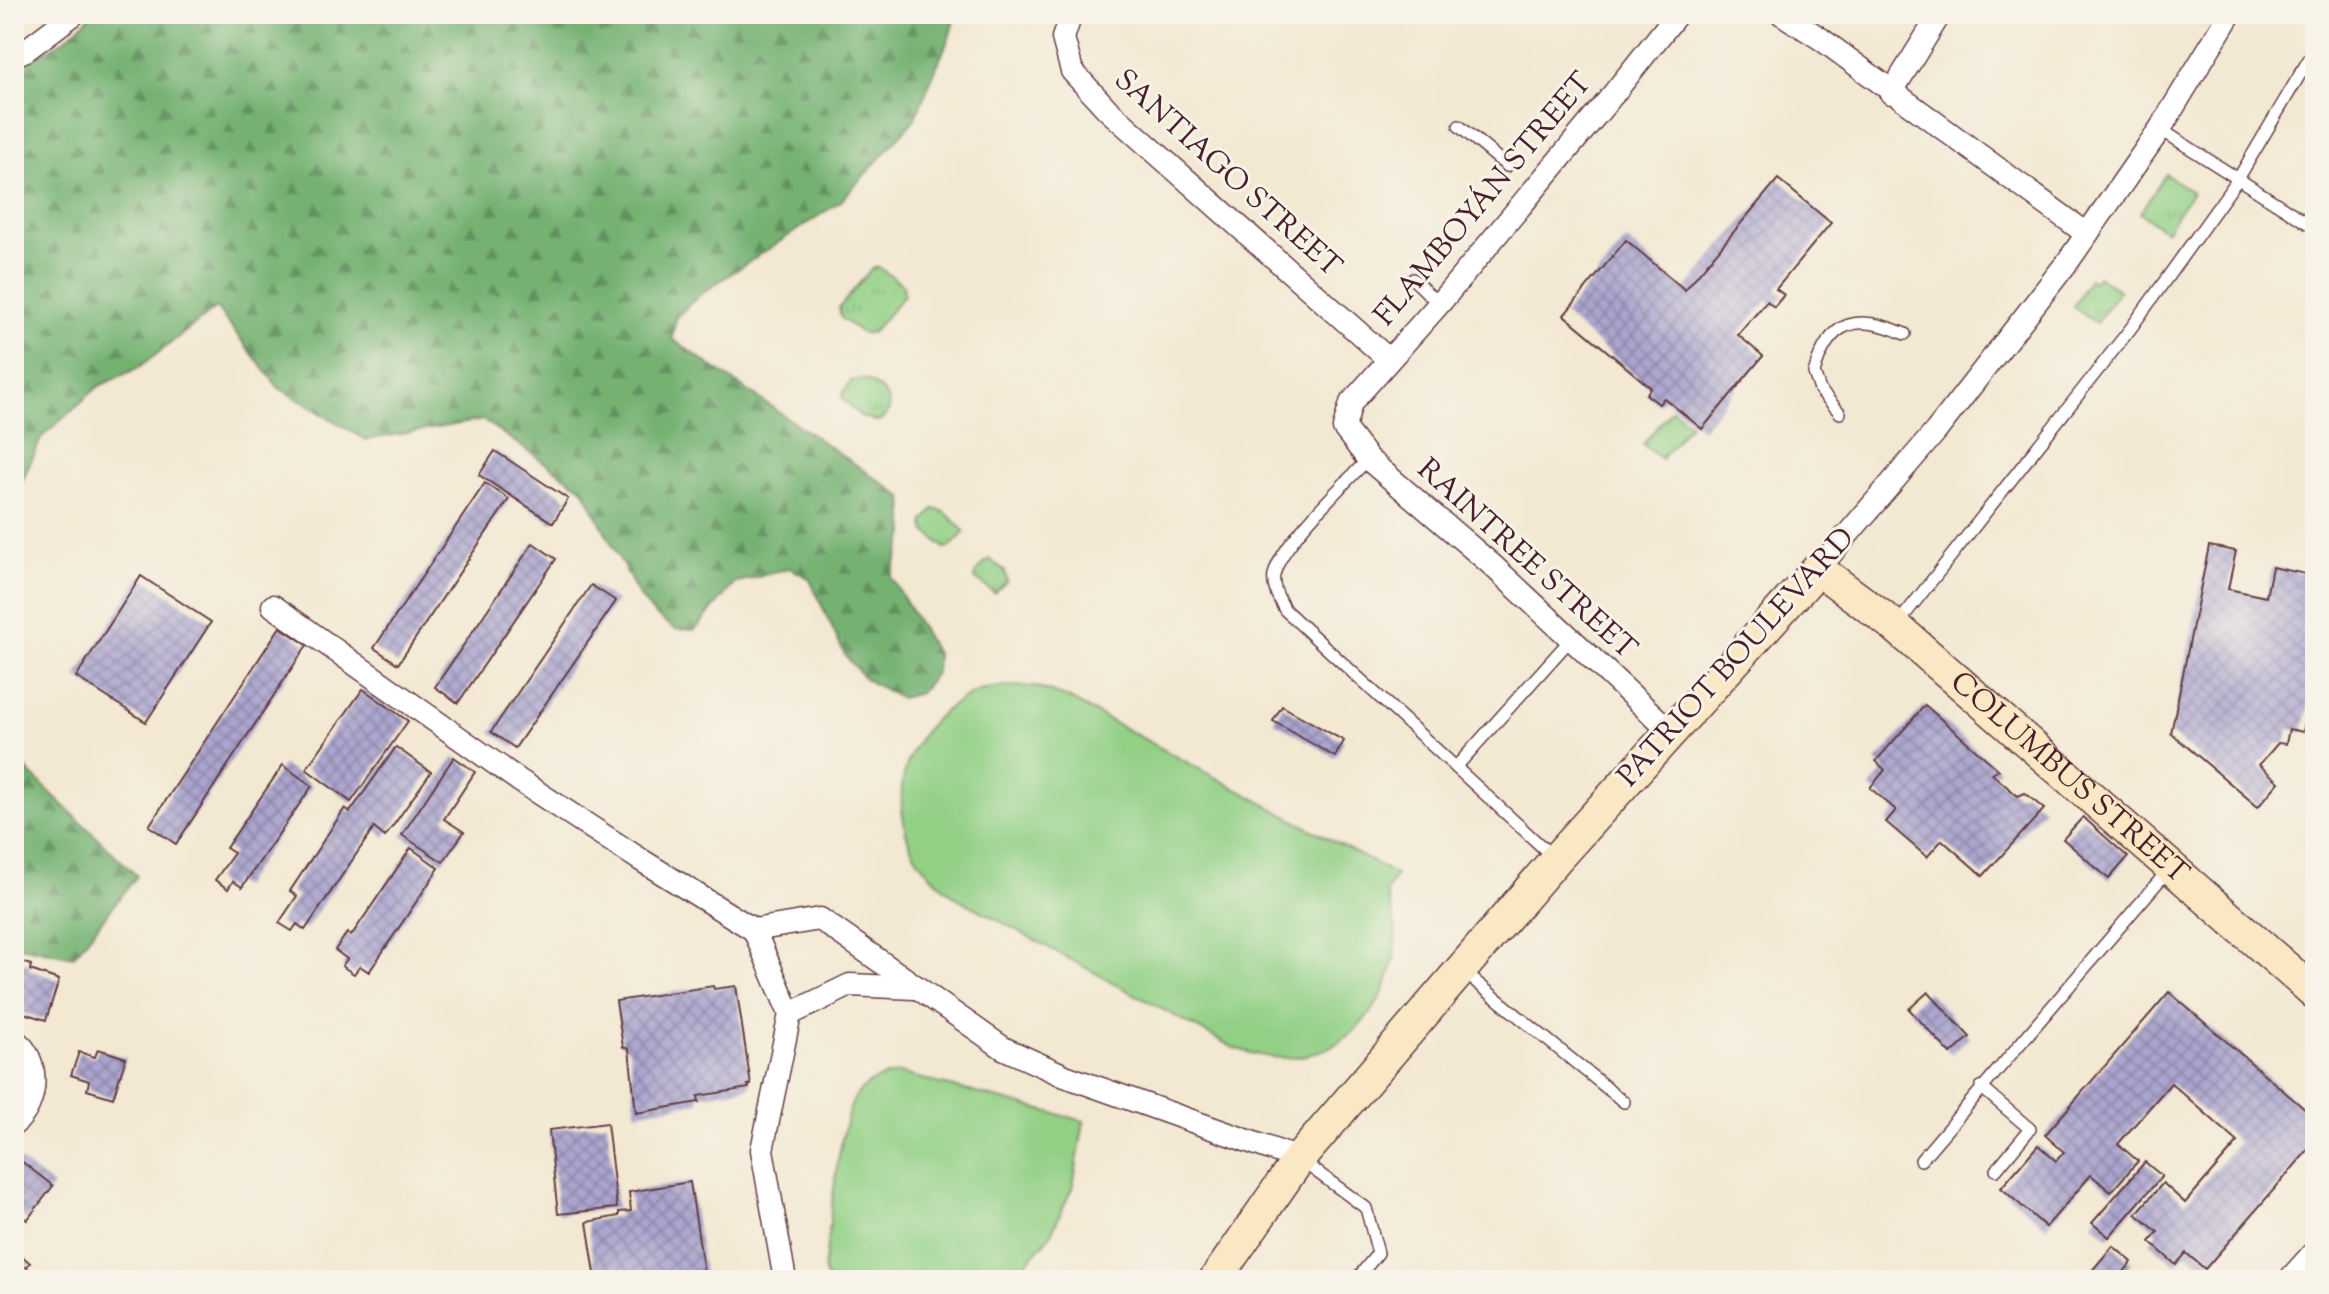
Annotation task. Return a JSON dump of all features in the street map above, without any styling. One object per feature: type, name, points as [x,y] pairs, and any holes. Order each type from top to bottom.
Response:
[{"type":"street","points":[[14,55],[26,50],[74,14]]},
{"type":"street","name":"SANTIAGO STREET","points":[[1071,14],[1063,38],[1072,71],[1108,110],[1388,359]]},
{"type":"street","name":"FLAMBOYÁN STREET","points":[[1344,428],[1351,403],[1439,304],[1677,14]]},
{"type":"street","points":[[1782,14],[1821,39],[2087,234]]},
{"type":"street","points":[[1891,93],[1940,14]]},
{"type":"street","name":"PATRIOT BOULEVARD","points":[[1215,1280],[1299,1159],[1556,859],[1818,569],[1936,431],[2087,234],[2160,129],[2230,14]]},
{"type":"street","name":"RAINTREE STREET","points":[[1344,428],[1368,459],[1492,565],[1672,733]]},
{"type":"street","name":"COLUMBUS STREET","points":[[1818,569],[1896,627],[2315,993]]},
{"type":"street","points":[[273,606],[545,797],[754,930],[790,1014],[762,1150],[785,1280]]},
{"type":"street","points":[[754,930],[820,919],[1003,1048],[1065,1076],[1299,1159]]},
{"type":"street","points":[[790,1014],[850,985],[916,988]]},
{"type":"street","points":[[14,1040],[31,1059],[33,1071],[32,1097],[28,1108],[14,1124]]},
{"type":"street","points":[[2289,1280],[2315,1251]]},
{"type":"lane","points":[[1896,627],[2131,328],[2238,179],[2315,49]]},
{"type":"lane","points":[[1459,126],[1507,166]]},
{"type":"lane","points":[[2160,129],[2315,228]]},
{"type":"lane","points":[[1413,279],[1439,304]]},
{"type":"lane","points":[[1840,413],[1820,390],[1814,373],[1827,342],[1857,321],[1881,323],[1905,334]]},
{"type":"lane","points":[[1368,459],[1293,540],[1278,563],[1273,578],[1276,594],[1285,610],[1556,859]]},
{"type":"lane","points":[[1456,767],[1570,640]]},
{"type":"lane","points":[[1921,1160],[2171,868]]},
{"type":"lane","points":[[1461,970],[1624,1102]]},
{"type":"lane","points":[[1981,1087],[2030,1129],[1996,1170]]},
{"type":"lane","points":[[1299,1159],[1366,1208],[1378,1253],[1356,1280]]},
{"type":"green space","points":[[93,14],[956,14],[914,120],[841,201],[702,293],[676,317],[672,339],[903,497],[905,534],[891,577],[937,655],[936,672],[920,693],[900,698],[865,679],[845,655],[809,578],[790,568],[735,583],[695,630],[675,629],[654,614],[639,596],[583,489],[483,420],[366,440],[279,388],[216,308],[140,367],[99,386],[42,437],[14,503],[14,69],[64,40]]},
{"type":"green space","points":[[2166,174],[2192,192],[2166,231],[2140,213]]},
{"type":"green space","points":[[879,267],[903,285],[904,295],[873,332],[863,334],[841,318],[839,308],[871,269]]},
{"type":"green space","points":[[2098,276],[2119,291],[2096,323],[2073,307],[2089,279],[2093,282]]},
{"type":"green space","points":[[863,379],[877,387],[887,398],[889,410],[878,422],[860,416],[842,398],[851,381]]},
{"type":"green space","points":[[1672,409],[1690,424],[1661,459],[1643,444]]},
{"type":"green space","points":[[934,509],[945,512],[965,532],[949,548],[925,530],[924,521]]},
{"type":"green space","points":[[989,559],[1005,571],[1007,581],[994,593],[975,578],[976,572]]},
{"type":"green space","points":[[1006,686],[1036,687],[1066,697],[1396,875],[1386,892],[1396,930],[1389,978],[1380,998],[1354,1031],[1317,1052],[1295,1057],[1264,1056],[1234,1048],[957,898],[940,884],[915,855],[906,832],[902,790],[910,756],[928,727],[954,704],[978,691]]},
{"type":"green space","points":[[14,747],[28,771],[137,876],[73,957],[14,945]]},
{"type":"green space","points":[[899,1073],[1084,1121],[1073,1186],[1050,1236],[1011,1280],[827,1280],[824,1268],[832,1204],[850,1110],[856,1096],[870,1083]]},
{"type":"building","points":[[1778,179],[1831,223],[1776,289],[1784,295],[1774,307],[1767,301],[1738,335],[1763,356],[1702,429],[1664,398],[1659,404],[1646,394],[1651,388],[1564,315],[1626,240],[1685,290]]},
{"type":"building","points":[[495,451],[568,499],[553,523],[479,475]]},
{"type":"building","points":[[485,483],[509,499],[398,664],[374,648]]},
{"type":"building","points":[[533,543],[556,559],[458,703],[435,687]]},
{"type":"building","points":[[2209,546],[2236,551],[2228,589],[2266,597],[2272,567],[2315,576],[2315,674],[2303,732],[2289,729],[2286,744],[2278,743],[2259,765],[2279,782],[2258,807],[2171,733]]},
{"type":"building","points":[[141,576],[211,622],[146,722],[76,677]]},
{"type":"building","points":[[591,585],[616,601],[515,748],[491,732]]},
{"type":"building","points":[[280,627],[307,645],[176,844],[149,826]]},
{"type":"building","points":[[363,689],[408,721],[351,802],[306,769]]},
{"type":"building","points":[[1925,705],[1999,770],[1992,774],[2018,796],[2025,793],[2044,809],[1983,876],[1942,840],[1927,857],[1886,822],[1896,810],[1870,788],[1885,770],[1876,761]]},
{"type":"building","points":[[1282,706],[1344,741],[1335,757],[1273,721]]},
{"type":"building","points":[[396,747],[431,772],[385,837],[374,828],[305,930],[297,924],[292,931],[279,923],[297,896],[290,891],[345,808],[350,812]]},
{"type":"building","points":[[454,757],[475,772],[444,819],[464,832],[443,862],[402,835]]},
{"type":"building","points":[[283,765],[312,786],[242,887],[233,881],[228,889],[215,880],[234,853],[226,848]]},
{"type":"building","points":[[2083,817],[2128,857],[2109,879],[2063,839]]},
{"type":"building","points":[[2315,832],[2315,850],[2306,842]]},
{"type":"building","points":[[411,848],[439,868],[369,972],[360,966],[354,974],[342,966],[347,959],[335,950],[347,933],[351,936]]},
{"type":"building","points":[[14,959],[31,965],[30,970],[59,980],[46,1020],[20,1012],[23,1002],[14,999]]},
{"type":"building","points":[[713,986],[714,989],[736,986],[751,1085],[748,1085],[749,1088],[698,1096],[699,1102],[636,1113],[629,1049],[623,1047],[616,1001]]},
{"type":"building","points":[[1928,992],[1970,1037],[1951,1054],[1909,1009]]},
{"type":"building","points":[[2169,992],[2315,1118],[2315,1142],[2205,1269],[2186,1253],[2176,1265],[2150,1242],[2158,1232],[2136,1214],[2163,1183],[2185,1203],[2238,1142],[2171,1083],[2118,1144],[2138,1161],[2111,1192],[2091,1175],[2046,1227],[2001,1188],[2038,1145],[2056,1161],[2064,1152],[2045,1135]]},
{"type":"building","points":[[98,1049],[126,1058],[113,1098],[87,1090],[89,1081],[71,1075],[79,1052],[95,1057]]},
{"type":"building","points":[[607,1123],[617,1208],[558,1214],[549,1130]]},
{"type":"building","points":[[16,1157],[53,1186],[27,1220],[14,1210]]},
{"type":"building","points":[[2145,1162],[2162,1176],[2109,1237],[2092,1223]]},
{"type":"building","points":[[690,1182],[705,1280],[596,1280],[587,1222],[631,1211],[629,1192]]},
{"type":"building","points":[[2113,1246],[2132,1262],[2123,1273],[2130,1280],[2084,1280]]},
{"type":"building","points":[[14,1249],[30,1263],[26,1267],[41,1280],[14,1280]]}]
